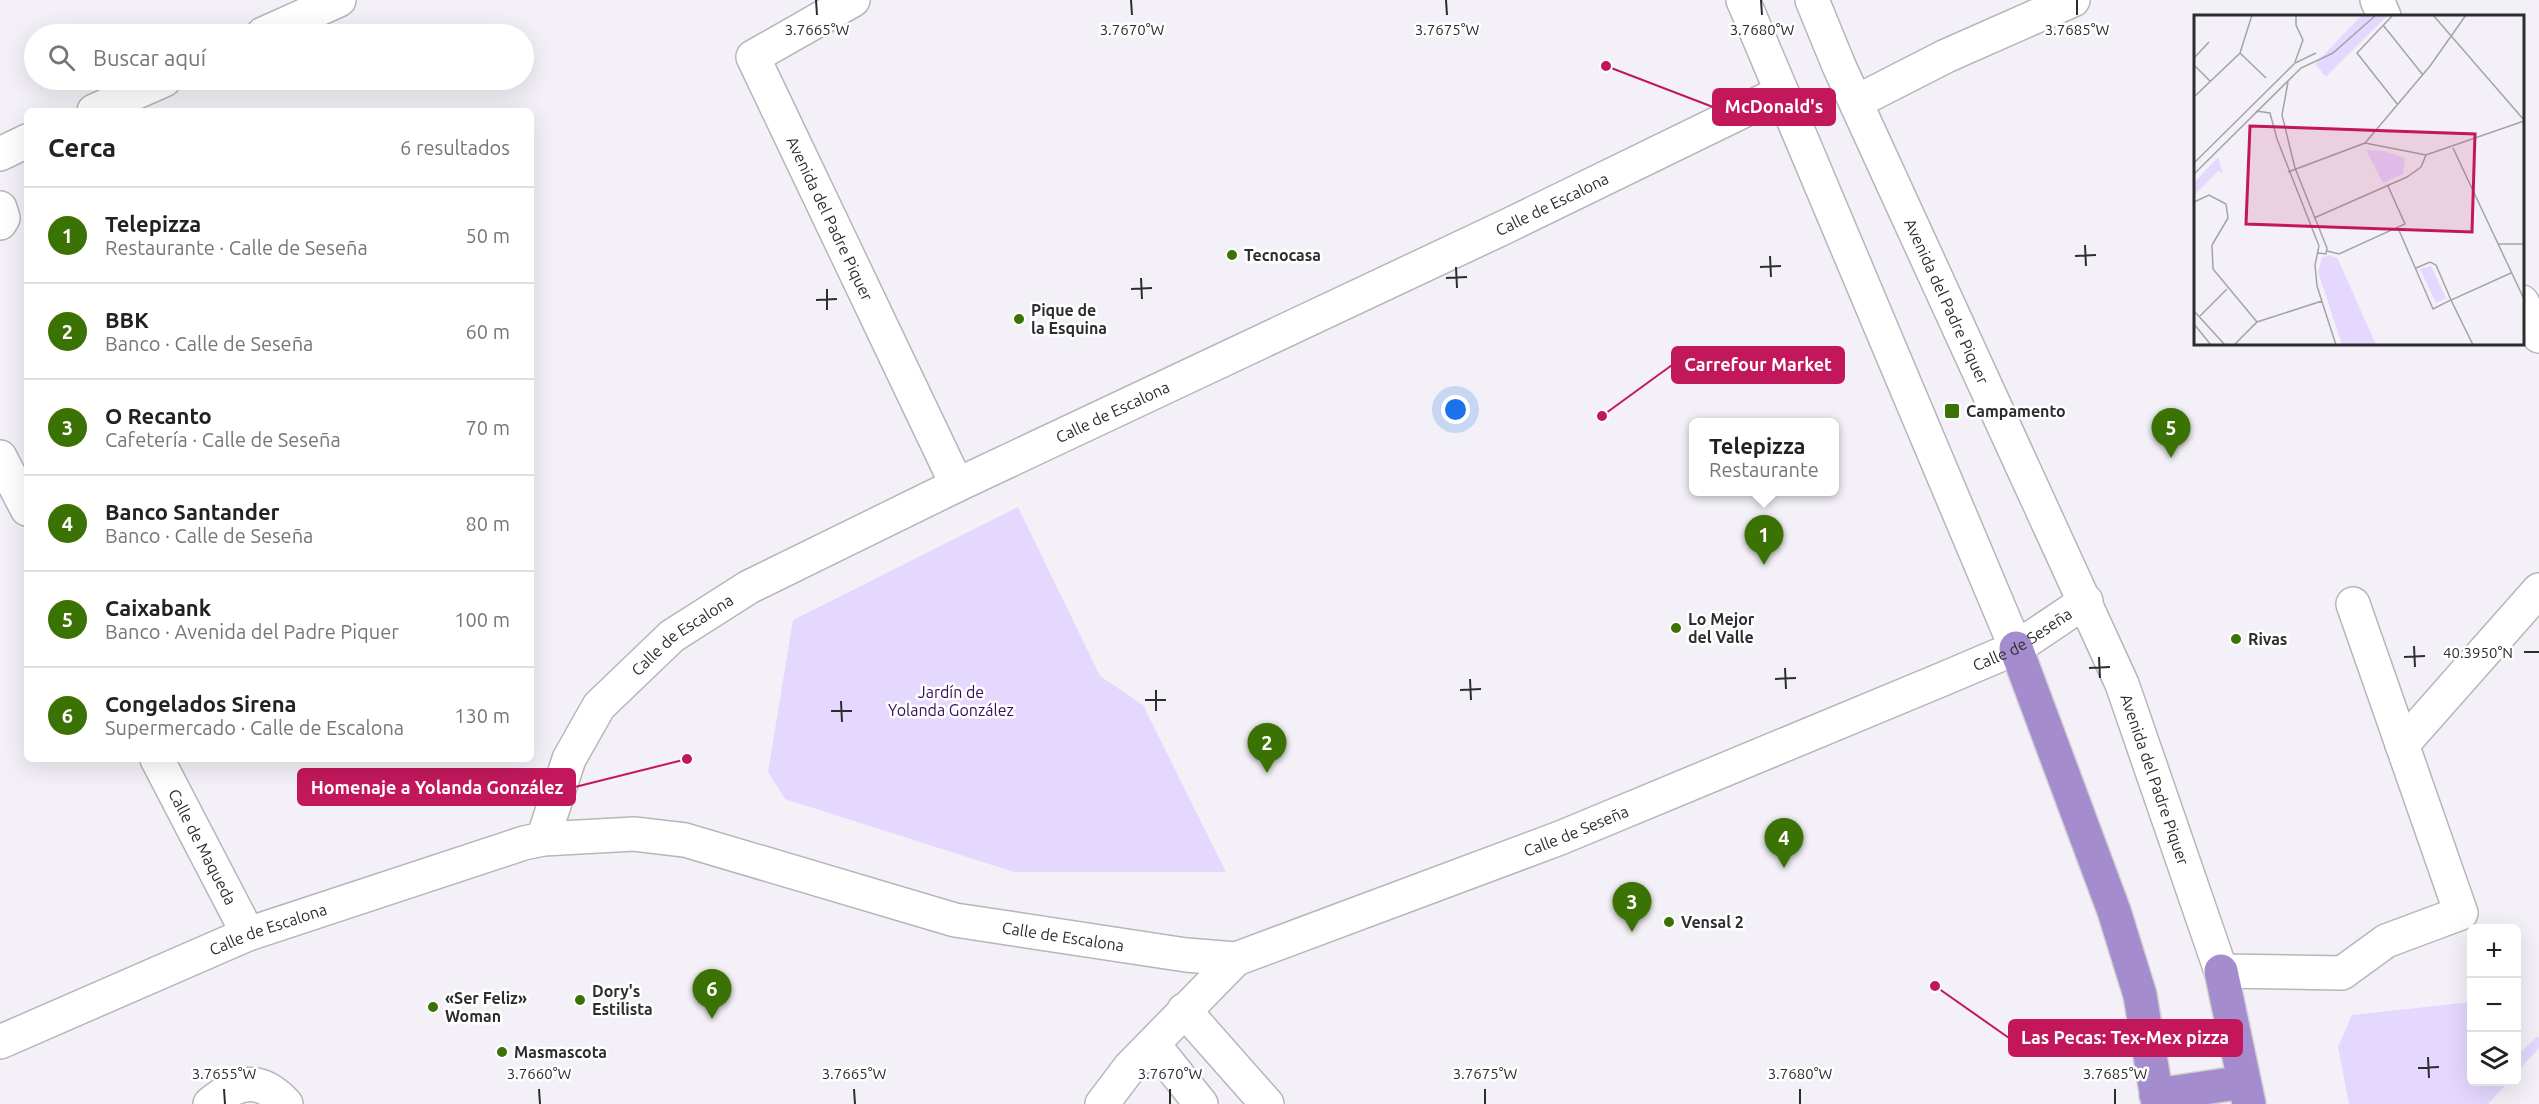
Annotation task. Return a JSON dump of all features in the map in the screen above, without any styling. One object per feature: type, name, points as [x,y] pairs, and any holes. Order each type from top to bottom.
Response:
[{"type":"highway","points":[[2016,648],[2075,802],[2140,994],[2157,1100],[2246,1093],[2221,971]]},
{"type":"street","points":[[285,24],[339,0]]},
{"type":"street","points":[[1743,0],[2016,648]]},
{"type":"street","name":"Avenida del Padre Piquer","points":[[1812,0],[1856,102],[2122,684],[2221,971]]},
{"type":"street","points":[[1856,102],[1946,56],[2073,0]]},
{"type":"street","points":[[2377,0],[2384,15]]},
{"type":"street","name":"Avenida del Padre Piquer","points":[[840,3],[753,57],[957,485]]},
{"type":"street","points":[[101,108],[141,90]]},
{"type":"street","name":"Calle de Escalona","points":[[543,839],[569,759],[599,706],[672,636],[749,587],[957,485],[1507,226],[1782,92]]},
{"type":"street","points":[[0,154],[24,142]]},
{"type":"street","points":[[0,208],[3,218],[0,223]]},
{"type":"street","points":[[2524,304],[2539,336]]},
{"type":"street","points":[[0,457],[24,503]]},
{"type":"street","points":[[2402,745],[2539,590]]},
{"type":"street","name":"Calle de Seseña","points":[[1102,1104],[1130,1067],[1236,959],[1560,838],[2016,648],[2085,601]]},
{"type":"street","points":[[2221,971],[2342,974],[2386,941],[2461,913],[2353,604]]},
{"type":"street","name":"Calle de Maqueda","points":[[159,762],[248,934]]},
{"type":"street","name":"Calle de Escalona","points":[[0,1042],[248,934],[524,843],[543,839],[634,834],[685,840],[955,920],[1186,955],[1236,959]]},
{"type":"street","points":[[1184,1010],[1267,1104]]},
{"type":"street","points":[[1153,1044],[1202,1104]]},
{"type":"street","points":[[210,1104],[227,1090],[248,1084],[273,1090],[286,1104]]},
{"type":"green space","name":"Jardín de Yolanda González","points":[[1018,507],[1100,676],[1143,705],[1226,872],[1014,872],[785,799],[768,772],[793,620]]},
{"type":"green space","points":[[2467,1002],[2467,1086],[2504,1086],[2488,1104],[2349,1104],[2338,1047],[2352,1015]]},
{"type":"green space","points":[[2537,1036],[2539,1038],[2539,1048],[2521,1068],[2522,1051]]},
{"type":"place","name":"McDonald's","points":[[1606,66]]},
{"type":"place","name":"Tecnocasa","points":[[1232,255]]},
{"type":"place","name":"Pique de la Esquina","points":[[1019,319]]},
{"type":"place","name":"Campamento","points":[[1952,411]]},
{"type":"place","name":"Carrefour Market","points":[[1602,416]]},
{"type":"place","name":"Caixabank","points":[[2171,458]]},
{"type":"place","name":"Telepizza","points":[[1764,565]]},
{"type":"place","name":"Lo Mejor del Valle","points":[[1676,628]]},
{"type":"place","name":"Rivas","points":[[2236,639]]},
{"type":"place","name":"Homenaje a Yolanda González","points":[[687,759]]},
{"type":"place","name":"BBK","points":[[1267,773]]},
{"type":"place","name":"Banco Santander","points":[[1784,868]]},
{"type":"place","name":"Vensal 2","points":[[1669,922]]},
{"type":"place","name":"O Recanto","points":[[1632,932]]},
{"type":"place","name":"Las Pecas: Tex-Mex pizza","points":[[1935,986]]},
{"type":"place","name":"Dory's Estilista","points":[[580,1000]]},
{"type":"place","name":"«Ser Feliz» Woman","points":[[433,1007]]},
{"type":"place","name":"Congelados Sirena","points":[[712,1019]]},
{"type":"place","name":"Masmascota","points":[[502,1052]]}]
